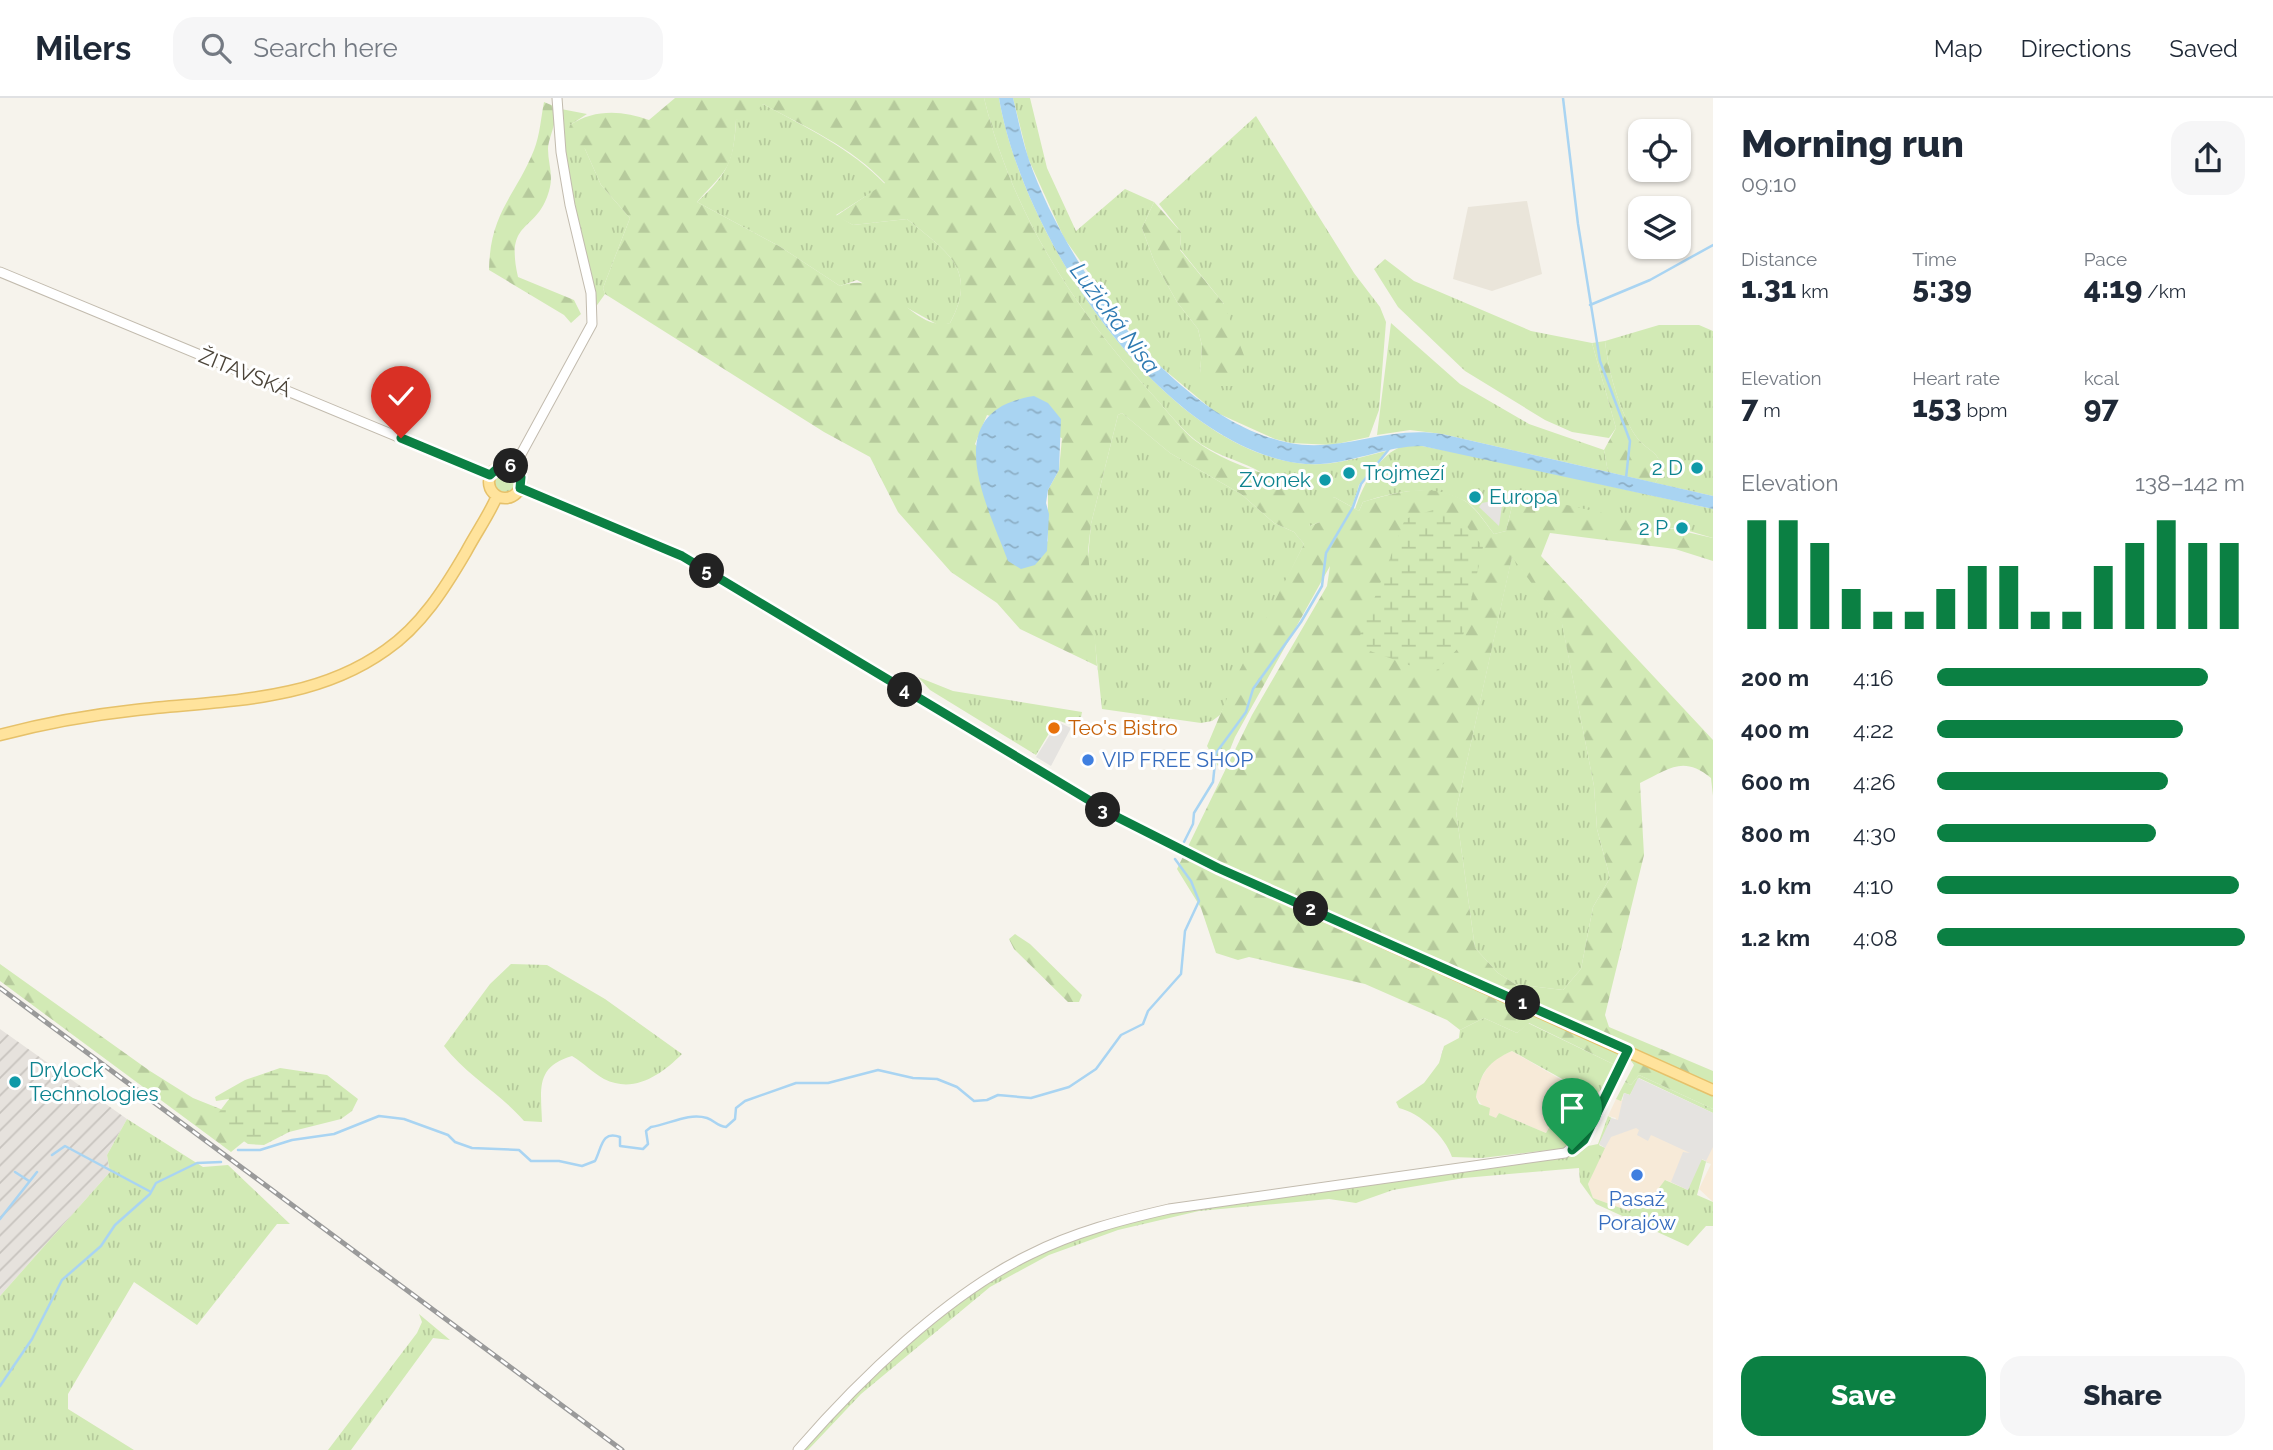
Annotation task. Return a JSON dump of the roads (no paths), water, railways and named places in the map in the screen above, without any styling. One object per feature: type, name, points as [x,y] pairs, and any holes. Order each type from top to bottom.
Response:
[{"type":"main road","points":[[500,466],[514,467],[521,477],[520,488],[510,497],[497,496],[489,487],[490,475],[500,466]]},
{"type":"main road","points":[[520,488],[682,556],[1051,779],[1185,851],[1713,1090]]},
{"type":"main road","points":[[0,735],[80,718],[268,697],[318,685],[352,670],[388,649],[424,614],[461,559],[497,496]]},
{"type":"street","points":[[514,467],[592,324],[591,293],[570,205],[561,152],[557,98]]},
{"type":"street","name":"ŽITAVSKÁ","points":[[0,272],[490,475]]},
{"type":"street","points":[[798,1450],[847,1398],[903,1346],[983,1281],[1030,1254],[1107,1224],[1168,1209],[1565,1153],[1584,1140],[1628,1050]]},
{"type":"water","name":"Lužická Nisa","points":[[999,98],[1013,98],[1027,152],[1046,202],[1069,246],[1097,290],[1130,333],[1166,371],[1205,404],[1247,429],[1290,443],[1309,445],[1328,445],[1402,433],[1442,434],[1713,496],[1713,509],[1422,446],[1345,461],[1313,464],[1297,463],[1244,446],[1193,415],[1146,373],[1103,322],[1065,266],[1035,208],[1012,151]]},
{"type":"water","points":[[1034,396],[1048,403],[1061,419],[1059,470],[1048,490],[1046,503],[1049,514],[1047,551],[1035,565],[1021,569],[1008,561],[989,512],[976,462],[977,439],[986,420],[1004,405]]},
{"type":"waterway","points":[[1563,98],[1578,224],[1600,361],[1630,441],[1626,478]]},
{"type":"waterway","points":[[1590,305],[1650,280],[1713,245]]},
{"type":"waterway","points":[[1184,842],[1193,824],[1194,813],[1213,782],[1216,753],[1246,712],[1253,689],[1301,622],[1322,586],[1326,553],[1353,507],[1361,484],[1389,449]]},
{"type":"waterway","points":[[238,1150],[260,1150],[292,1140],[334,1134],[379,1116],[404,1119],[448,1135],[455,1142],[472,1148],[519,1150],[531,1161],[559,1161],[582,1166],[595,1161],[603,1142],[609,1136],[620,1137],[620,1146],[643,1149],[648,1144],[646,1131],[678,1119],[707,1118],[726,1127],[735,1119],[736,1108],[745,1101],[796,1083],[828,1083],[878,1070],[913,1078],[937,1079],[957,1087],[974,1101],[987,1100],[998,1095],[1031,1098],[1069,1087],[1096,1069],[1121,1035],[1143,1024],[1148,1011],[1181,974],[1185,931],[1199,901],[1191,881],[1175,859]]},
{"type":"waterway","points":[[52,1155],[65,1146],[151,1192]]},
{"type":"waterway","points":[[0,1386],[32,1339],[62,1280],[101,1246],[115,1225],[150,1194],[156,1183],[197,1163],[221,1162]]},
{"type":"waterway","points":[[15,1172],[29,1181]]},
{"type":"waterway","points":[[0,1219],[37,1172]]},
{"type":"railway","points":[[0,988],[622,1450]]},
{"type":"place","name":"2 D","points":[[1697,468]]},
{"type":"place","name":"Trojmezí","points":[[1349,473]]},
{"type":"place","name":"Zvonek","points":[[1325,480]]},
{"type":"place","name":"Europa","points":[[1475,497]]},
{"type":"place","name":"2 P","points":[[1682,528]]},
{"type":"place","name":"Teo's Bistro","points":[[1054,728]]},
{"type":"place","name":"VIP FREE SHOP","points":[[1088,760]]},
{"type":"place","name":"Drylock Technologies","points":[[15,1082]]},
{"type":"place","name":"Pasaż Porajów","points":[[1637,1175]]}]
